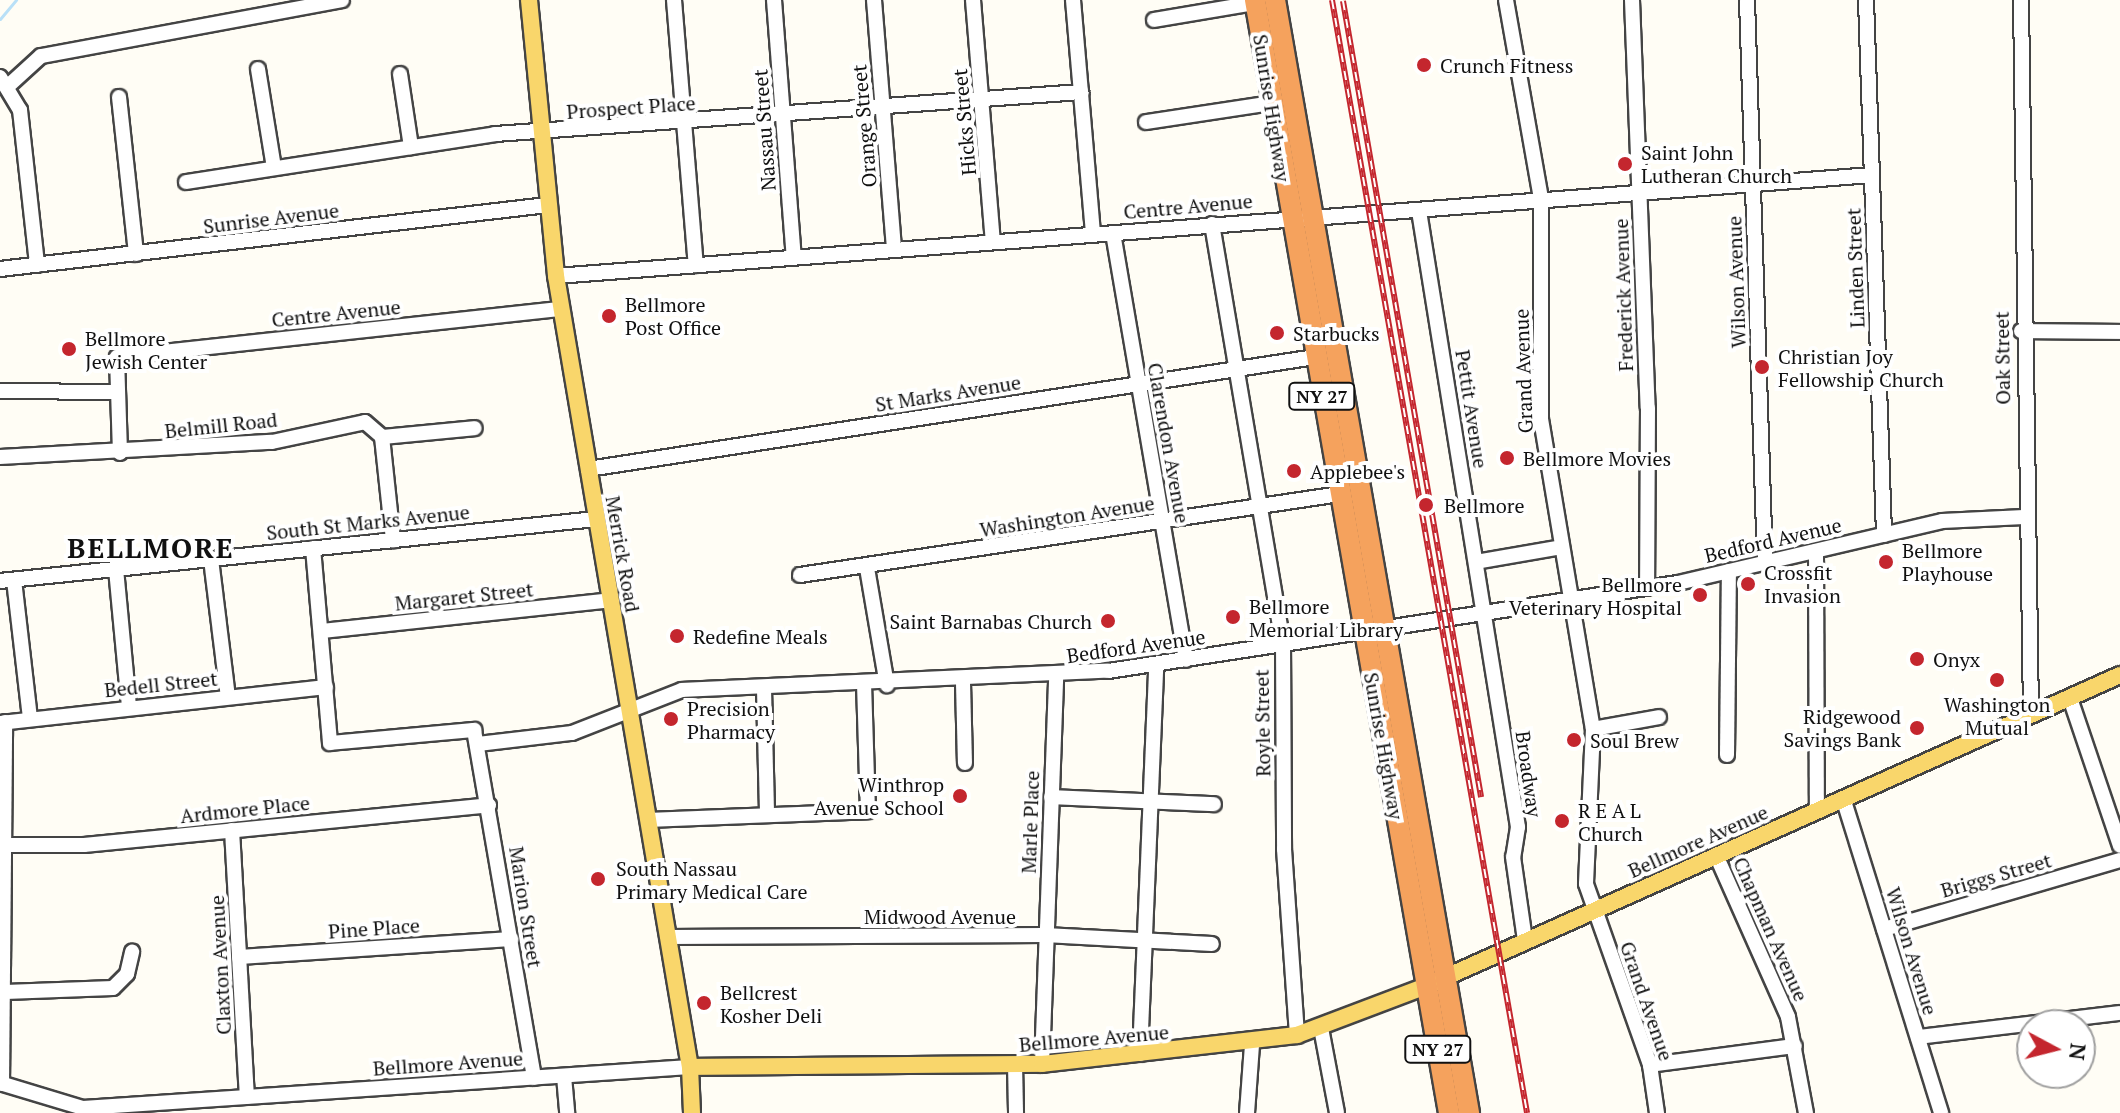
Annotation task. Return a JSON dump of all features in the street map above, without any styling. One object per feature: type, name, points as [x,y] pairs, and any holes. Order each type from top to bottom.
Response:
[{"type":"highway","name":"Sunrise Highway","points":[[1261,1],[1271,103],[1300,217],[1315,357],[1340,494],[1374,630]]},
{"type":"highway","name":"Sunrise Highway","points":[[1261,1],[1436,981],[1469,1113]]},
{"type":"highway","name":"Sunrise Highway","points":[[1436,981],[1449,1113]]},
{"type":"main road","name":"Merrick Road","points":[[529,0],[556,276],[690,1067],[692,1113]]},
{"type":"main road","name":"Bellmore Avenue","points":[[690,1067],[1042,1064],[1252,1045],[1297,1035],[1436,981],[2120,675]]},
{"type":"street","points":[[37,265],[22,120],[4,82],[41,56],[342,0]]},
{"type":"street","points":[[674,0],[696,265]]},
{"type":"street","name":"Nassau Street","points":[[774,0],[794,257]]},
{"type":"street","name":"Orange Street","points":[[874,0],[894,249]]},
{"type":"street","name":"Hicks Street","points":[[973,0],[993,241]]},
{"type":"street","points":[[1073,0],[1093,234]]},
{"type":"street","name":"Grand Avenue","points":[[1506,0],[1541,199],[1541,419],[1593,729],[1586,884],[1650,1065],[1657,1113]]},
{"type":"street","name":"Frederick Avenue","points":[[1632,0],[1647,588]]},
{"type":"street","name":"Wilson Avenue","points":[[1747,0],[1765,563]]},
{"type":"street","name":"Linden Street","points":[[1866,0],[1884,535]]},
{"type":"street","name":"Oak Street","points":[[2021,0],[2021,331],[2031,715]]},
{"type":"street","points":[[1154,20],[1261,1]]},
{"type":"street","points":[[258,69],[274,168]]},
{"type":"street","points":[[400,74],[411,147]]},
{"type":"street","name":"Prospect Place","points":[[186,182],[411,147],[540,133],[1081,92]]},
{"type":"street","points":[[119,97],[136,254]]},
{"type":"street","points":[[1146,122],[1271,103]]},
{"type":"street","name":"Centre Avenue","points":[[556,276],[1872,175]]},
{"type":"street","name":"Sunrise Avenue","points":[[0,269],[547,205]]},
{"type":"street","name":"Pettit Avenue","points":[[1419,211],[1485,613]]},
{"type":"street","name":"Royle Street","points":[[1212,224],[1283,643],[1284,849],[1297,1035]]},
{"type":"street","name":"Clarendon Avenue","points":[[1113,233],[1186,660]]},
{"type":"street","name":"Centre Avenue","points":[[118,392],[117,357],[561,309]]},
{"type":"street","points":[[2021,331],[2120,332]]},
{"type":"street","name":"St Marks Avenue","points":[[588,469],[1315,357]]},
{"type":"street","points":[[0,391],[118,392],[120,453]]},
{"type":"street","name":"Belmill Road","points":[[0,457],[120,453],[272,442],[359,422],[382,437]]},
{"type":"street","points":[[393,540],[382,437],[475,428]]},
{"type":"street","name":"Washington Avenue","points":[[800,575],[867,568],[1340,494]]},
{"type":"street","name":"Bedford Avenue","points":[[478,744],[572,733],[682,690],[1056,678],[1647,588],[1942,521],[2024,517]]},
{"type":"street","name":"South St Marks Avenue","points":[[7,580],[596,519]]},
{"type":"street","points":[[1476,562],[1562,547]]},
{"type":"street","points":[[313,548],[330,743],[474,730],[478,744]]},
{"type":"street","points":[[1816,551],[1817,811]]},
{"type":"street","points":[[211,559],[228,697]]},
{"type":"street","points":[[867,568],[887,685]]},
{"type":"street","points":[[116,569],[129,707]]},
{"type":"street","points":[[1727,755],[1729,571]]},
{"type":"street","points":[[7,580],[30,719]]},
{"type":"street","name":"Margaret Street","points":[[322,631],[610,600]]},
{"type":"street","name":"Broadway","points":[[1485,613],[1518,827],[1513,857],[1525,940]]},
{"type":"street","points":[[1140,1054],[1156,665]]},
{"type":"street","name":"Marle Place","points":[[1042,1064],[1056,678]]},
{"type":"street","points":[[963,683],[965,763]]},
{"type":"street","points":[[648,820],[868,811],[864,686]]},
{"type":"street","name":"Bedell Street","points":[[3,722],[326,687]]},
{"type":"street","points":[[764,689],[767,814]]},
{"type":"street","points":[[2070,698],[2120,846]]},
{"type":"street","points":[[1593,729],[1659,717]]},
{"type":"street","points":[[1,1084],[5,992],[3,722]]},
{"type":"street","name":"Marion Street","points":[[478,744],[534,1078]]},
{"type":"street","points":[[1051,797],[1214,804]]},
{"type":"street","name":"Wilson Avenue","points":[[1844,801],[1941,1113]]},
{"type":"street","name":"Ardmore Place","points":[[5,845],[232,830],[489,805]]},
{"type":"street","name":"Claxton Avenue","points":[[232,830],[247,1097]]},
{"type":"street","name":"Chapman Avenue","points":[[1716,855],[1795,1046],[1806,1113]]},
{"type":"street","name":"Briggs Street","points":[[1884,929],[2120,860]]},
{"type":"street","name":"Midwood Avenue","points":[[668,937],[1045,935],[1212,944]]},
{"type":"street","name":"Pine Place","points":[[239,957],[511,939]]},
{"type":"street","points":[[5,992],[113,988],[127,974],[132,952]]},
{"type":"street","points":[[1918,1037],[2120,1013]]},
{"type":"street","points":[[1321,1028],[1335,1106]]},
{"type":"street","points":[[1247,1113],[1252,1045]]},
{"type":"street","points":[[1650,1065],[1795,1046]]},
{"type":"street","points":[[1015,1064],[1016,1113]]},
{"type":"street","name":"Bellmore Avenue","points":[[1,1084],[90,1110],[690,1067]]},
{"type":"street","points":[[564,1076],[567,1113]]},
{"type":"waterway","points":[[0,19],[16,0]]},
{"type":"railway","points":[[1332,0],[1527,1113]]},
{"type":"railway","points":[[1343,1],[1481,797]]},
{"type":"place","name":"Crunch Fitness","points":[[1424,65]]},
{"type":"place","name":"Saint John Lutheran Church","points":[[1625,164]]},
{"type":"place","name":"Bellmore Post Office","points":[[609,316]]},
{"type":"place","name":"Starbucks","points":[[1277,333]]},
{"type":"place","name":"Bellmore Jewish Center","points":[[69,349]]},
{"type":"place","name":"Christian Joy Fellowship Church","points":[[1762,367]]},
{"type":"place","name":"Bellmore Movies","points":[[1507,458]]},
{"type":"place","name":"Applebee's","points":[[1294,471]]},
{"type":"place","name":"Bellmore","points":[[1426,505]]},
{"type":"place","name":"Bellmore Playhouse","points":[[1886,562]]},
{"type":"place","name":"Crossfit Invasion","points":[[1748,584]]},
{"type":"place","name":"Bellmore Veterinary Hospital","points":[[1700,595]]},
{"type":"place","name":"Bellmore Memorial Library","points":[[1233,617]]},
{"type":"place","name":"Saint Barnabas Church","points":[[1108,621]]},
{"type":"place","name":"Redefine Meals","points":[[677,636]]},
{"type":"place","name":"Onyx","points":[[1917,659]]},
{"type":"place","name":"Washington Mutual","points":[[1997,680]]},
{"type":"place","name":"Precision Pharmacy","points":[[671,719]]},
{"type":"place","name":"Ridgewood Savings Bank","points":[[1917,728]]},
{"type":"place","name":"Soul Brew","points":[[1574,740]]},
{"type":"place","name":"Winthrop Avenue School","points":[[960,796]]},
{"type":"place","name":"R E A L Church","points":[[1562,821]]},
{"type":"place","name":"South Nassau Primary Medical Care","points":[[598,879]]},
{"type":"place","name":"Bellcrest Kosher Deli","points":[[704,1003]]},
{"type":"district","name":"BELLMORE","points":[[151,548]]}]
